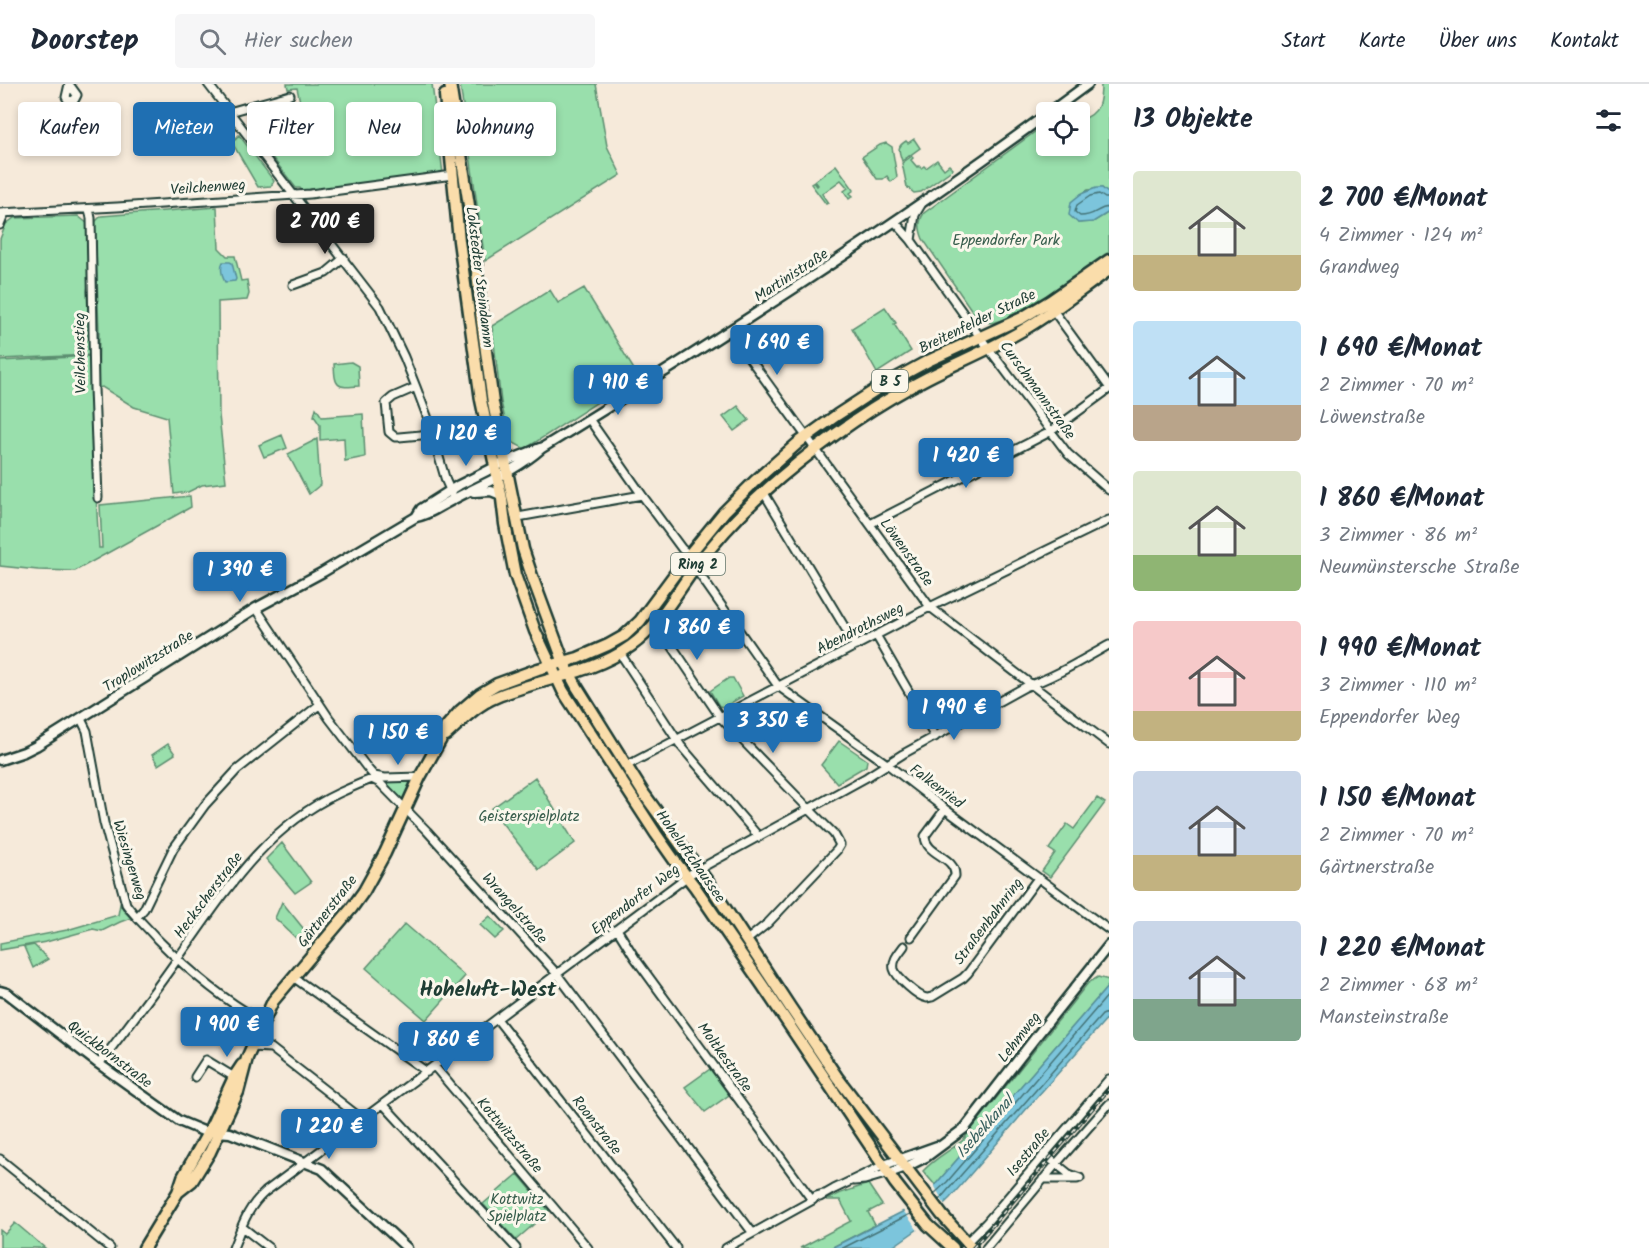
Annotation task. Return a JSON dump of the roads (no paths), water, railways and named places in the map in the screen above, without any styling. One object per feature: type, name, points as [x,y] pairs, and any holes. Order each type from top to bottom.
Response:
[{"type":"main road","name":"Lokstedter Steindamm","points":[[443,84],[459,241],[481,400],[502,470]]},
{"type":"main road","name":"Lokstedter Steindamm","points":[[450,84],[473,231],[487,362],[502,470]]},
{"type":"main road","name":"Breitenfelder Straße","points":[[564,663],[608,645],[630,631],[653,606],[689,555],[724,512],[755,481],[806,437],[837,414],[928,361],[1031,312],[1109,260]]},
{"type":"main road","name":"Breitenfelder Straße","points":[[570,674],[596,665],[635,643],[655,623],[695,568],[733,523],[815,450],[876,407],[927,378],[1028,327],[1109,270]]},
{"type":"main road","name":"Hoheluftchaussee","points":[[502,470],[501,495],[515,576],[535,631],[563,692],[661,841],[763,986],[908,1201],[928,1225],[953,1248]]},
{"type":"main road","name":"Hoheluftchaussee","points":[[502,470],[518,517],[533,579],[564,663],[577,687],[644,794],[699,869],[826,1061],[942,1215],[969,1245]]},
{"type":"main road","name":"Gärtnerstraße","points":[[144,1248],[178,1192],[183,1177],[238,1092],[252,1047],[273,1001],[330,935],[364,891],[449,723],[480,694],[506,680],[564,663]]},
{"type":"main road","name":"Gärtnerstraße","points":[[441,739],[487,701],[570,674]]},
{"type":"main road","name":"Gärtnerstraße","points":[[214,1131],[234,1077],[248,1058]]},
{"type":"street","points":[[208,84],[222,102]]},
{"type":"street","name":"Martinistraße","points":[[1063,102],[1088,84]]},
{"type":"street","points":[[235,110],[290,95]]},
{"type":"street","points":[[235,120],[380,307],[416,387],[454,499],[467,488],[502,470]]},
{"type":"street","name":"Martinistraße","points":[[502,470],[530,451],[542,448],[589,419],[824,270],[1036,122]]},
{"type":"street","name":"Veilchenweg","points":[[3,213],[310,194],[453,175]]},
{"type":"street","points":[[911,240],[915,215],[922,203]]},
{"type":"street","name":"Veilchenstieg","points":[[89,209],[98,498]]},
{"type":"street","points":[[0,225],[3,213]]},
{"type":"street","name":"Curschmannstraße","points":[[895,222],[911,240],[1050,432],[1068,454],[1109,490]]},
{"type":"street","points":[[293,285],[326,273],[344,258]]},
{"type":"street","points":[[870,524],[1050,432],[1109,388],[1053,310]]},
{"type":"street","name":"Löwenstraße","points":[[729,330],[930,607],[1109,744]]},
{"type":"street","points":[[416,387],[393,397],[386,403],[389,432],[395,437],[432,434]]},
{"type":"street","points":[[589,419],[642,495],[682,549],[689,555]]},
{"type":"street","name":"Troplowitzstraße","points":[[416,517],[421,509],[450,490],[502,470]]},
{"type":"street","name":"Troplowitzstraße","points":[[0,760],[30,749],[256,608],[339,563],[416,517],[425,516],[468,493],[502,470]]},
{"type":"street","points":[[468,493],[491,491],[501,495]]},
{"type":"street","points":[[764,493],[856,646]]},
{"type":"street","points":[[518,517],[642,495]]},
{"type":"street","name":"Abendrothsweg","points":[[626,766],[930,607],[1109,520]]},
{"type":"street","name":"Falkenried","points":[[695,568],[778,686],[887,764],[1109,930]]},
{"type":"street","name":"Wrangelstraße","points":[[256,608],[319,705],[373,778],[427,831],[557,974],[752,1232]]},
{"type":"street","points":[[655,623],[660,627],[720,717],[834,834],[840,845],[768,923],[747,940]]},
{"type":"street","points":[[876,635],[935,737]]},
{"type":"street","name":"Eppendorfer Weg","points":[[234,1248],[248,1212],[258,1198],[687,877],[1025,687],[1056,675],[1109,645]]},
{"type":"street","points":[[620,653],[677,740],[759,837]]},
{"type":"street","points":[[136,917],[144,909],[174,849],[205,805],[237,770],[319,705]]},
{"type":"street","name":"Wiesingerweg","points":[[81,719],[87,731],[104,823],[126,904],[177,959],[206,984],[262,1023]]},
{"type":"street","points":[[373,778],[420,777]]},
{"type":"street","name":"Heckscherstraße","points":[[99,1064],[212,910],[268,841],[294,819],[322,801],[373,778]]},
{"type":"street","points":[[911,937],[955,876],[956,869],[952,864],[929,847],[925,840],[925,836],[945,809]]},
{"type":"street","name":"Straßenbahnring","points":[[904,946],[894,960],[894,970],[901,981],[924,997],[932,997],[968,973],[1038,878]]},
{"type":"street","name":"Moltkestraße","points":[[617,929],[635,958],[812,1200]]},
{"type":"street","name":"Lehmweg","points":[[886,1169],[926,1157],[969,1124],[1109,945]]},
{"type":"street","points":[[293,977],[427,1072]]},
{"type":"street","name":"Quickbornstraße","points":[[0,991],[11,996],[99,1064],[175,1118],[196,1129],[230,1133],[322,1169],[407,1248]]},
{"type":"street","name":"Roonstraße","points":[[497,1019],[676,1248]]},
{"type":"street","points":[[252,1047],[271,1048],[362,1119]]},
{"type":"street","points":[[195,1077],[207,1060],[234,1077]]},
{"type":"street","name":"Kottwitzstraße","points":[[434,1066],[588,1248]]},
{"type":"street","name":"Isestraße","points":[[969,1245],[986,1222],[1109,1079]]},
{"type":"street","points":[[383,1104],[516,1248]]},
{"type":"street","name":"Isestraße","points":[[986,1248],[1109,1104]]},
{"type":"street","points":[[1043,1179],[1080,1178],[1070,1174],[1044,1154]]},
{"type":"street","points":[[0,1160],[110,1248]]},
{"type":"street","points":[[726,1248],[823,1194],[852,1181],[865,1180],[886,1169]]},
{"type":"street","points":[[242,1227],[269,1248]]},
{"type":"water","points":[[1102,188],[1109,194],[1109,212],[1093,222],[1078,223],[1069,215],[1071,202],[1081,194]]},
{"type":"water","points":[[223,262],[232,263],[235,281],[225,282],[222,272]]},
{"type":"water","points":[[1109,985],[1109,1016],[950,1198],[918,1229],[891,1248],[831,1248],[904,1211],[935,1185]]},
{"type":"railway","points":[[973,1248],[1109,1089]]},
{"type":"district","name":"Hoheluft-West","points":[[488,989]]},
{"type":"park label","name":"Eppendorfer Park","points":[[1006,240]]},
{"type":"park label","name":"Geisterspielplatz","points":[[529,816]]},
{"type":"park label","name":"Kottwitz Spielplatz","points":[[517,1208]]},
{"type":"water label","name":"Isebekkanal","points":[[984,1126]]}]
